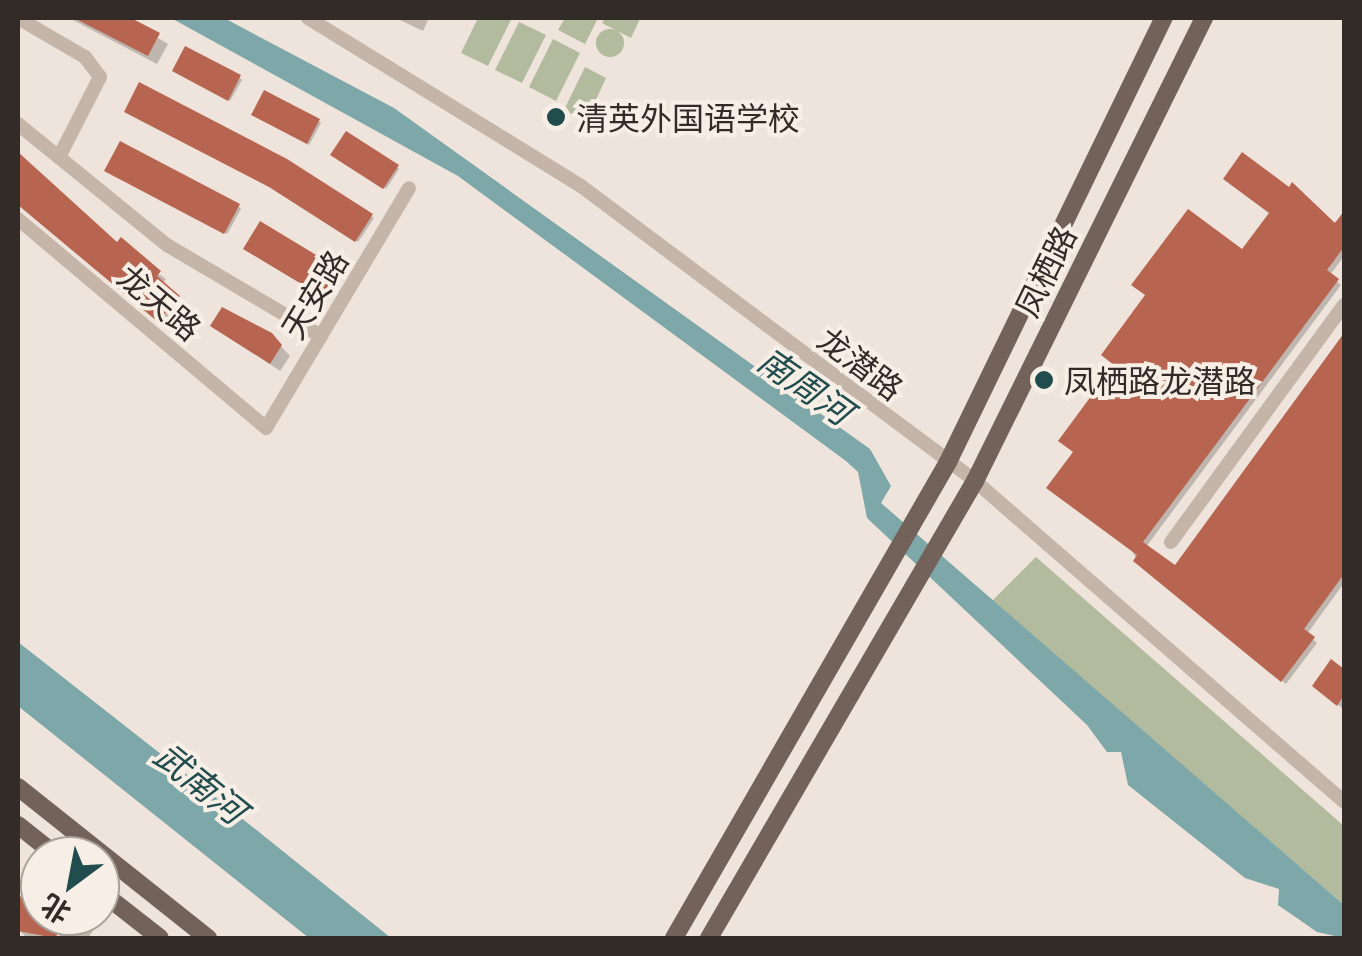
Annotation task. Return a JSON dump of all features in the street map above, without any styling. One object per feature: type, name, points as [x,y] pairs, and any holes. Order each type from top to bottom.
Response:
[{"type":"main road","name":"凤栖路","points":[[674,938],[948,462],[1164,18]]},
{"type":"main road","name":"凤栖路","points":[[709,938],[975,481],[1204,18]]},
{"type":"main road","points":[[18,787],[208,938]]},
{"type":"main road","points":[[120,910],[160,938]]},
{"type":"street","points":[[18,18],[85,58],[100,77],[59,157]]},
{"type":"street","name":"龙潜路","points":[[308,18],[581,186],[975,481],[1344,802]]},
{"type":"street","points":[[18,124],[167,245],[321,336]]},
{"type":"street","name":"天安路","points":[[266,428],[409,188]]},
{"type":"street","name":"龙天路","points":[[18,219],[266,428]]},
{"type":"street","points":[[1171,542],[1344,305]]},
{"type":"green space","points":[[478,18],[512,18],[488,66],[461,53]]},
{"type":"green space","points":[[565,18],[598,18],[585,44],[558,30]]},
{"type":"green space","points":[[605,18],[640,19],[631,38],[602,23]]},
{"type":"green space","points":[[519,22],[546,35],[522,83],[495,70]]},
{"type":"green space","points":[[610,29],[620,33],[624,43],[620,53],[610,57],[600,53],[596,43],[600,33]]},
{"type":"green space","points":[[553,39],[580,53],[556,101],[529,87]]},
{"type":"green space","points":[[585,67],[606,78],[586,121],[564,110]]},
{"type":"green space","points":[[1036,557],[1344,826],[1344,905],[992,601]]},
{"type":"water","points":[[171,18],[224,18],[394,108],[870,449],[891,486],[881,503],[1344,905],[1344,938],[1317,932],[1278,905],[1279,889],[1245,878],[1128,785],[1121,752],[1107,752],[1087,725],[867,518],[858,472],[846,461],[458,176]]},
{"type":"water","points":[[18,642],[391,938],[309,938],[18,706]]},
{"type":"building","points":[[74,18],[131,18],[160,33],[148,56]]},
{"type":"building","points":[[185,46],[241,75],[228,101],[172,71]]},
{"type":"building","points":[[139,82],[287,159],[373,214],[355,242],[269,187],[124,112]]},
{"type":"building","points":[[264,90],[320,119],[307,144],[251,115]]},
{"type":"building","points":[[346,131],[399,165],[383,189],[330,155]]},
{"type":"building","points":[[120,141],[240,204],[224,234],[104,171]]},
{"type":"building","points":[[18,152],[117,242],[121,237],[161,271],[157,276],[180,296],[158,322],[18,205]]},
{"type":"building","points":[[1242,152],[1289,187],[1292,182],[1335,223],[1344,211],[1344,247],[1327,270],[1339,279],[1143,542],[1175,565],[1344,333],[1344,574],[1304,629],[1315,637],[1281,682],[1133,561],[1137,555],[1046,488],[1073,452],[1058,441],[1114,365],[1101,355],[1145,295],[1131,285],[1188,209],[1242,249],[1269,213],[1223,179]]},
{"type":"building","points":[[260,221],[341,270],[323,297],[243,249]]},
{"type":"building","points":[[222,307],[272,333],[282,345],[270,364],[210,326]]},
{"type":"building","points":[[1331,659],[1344,669],[1344,695],[1337,706],[1312,686]]},
{"type":"building","points":[[18,894],[20,931],[18,931]]},
{"type":"place","name":"清英外国语学校","points":[[556,117]]},
{"type":"place","name":"凤栖路龙潜路","points":[[1044,380]]},
{"type":"water label","name":"南周河","points":[[806,385]]},
{"type":"water label","name":"武南河","points":[[201,782]]}]
